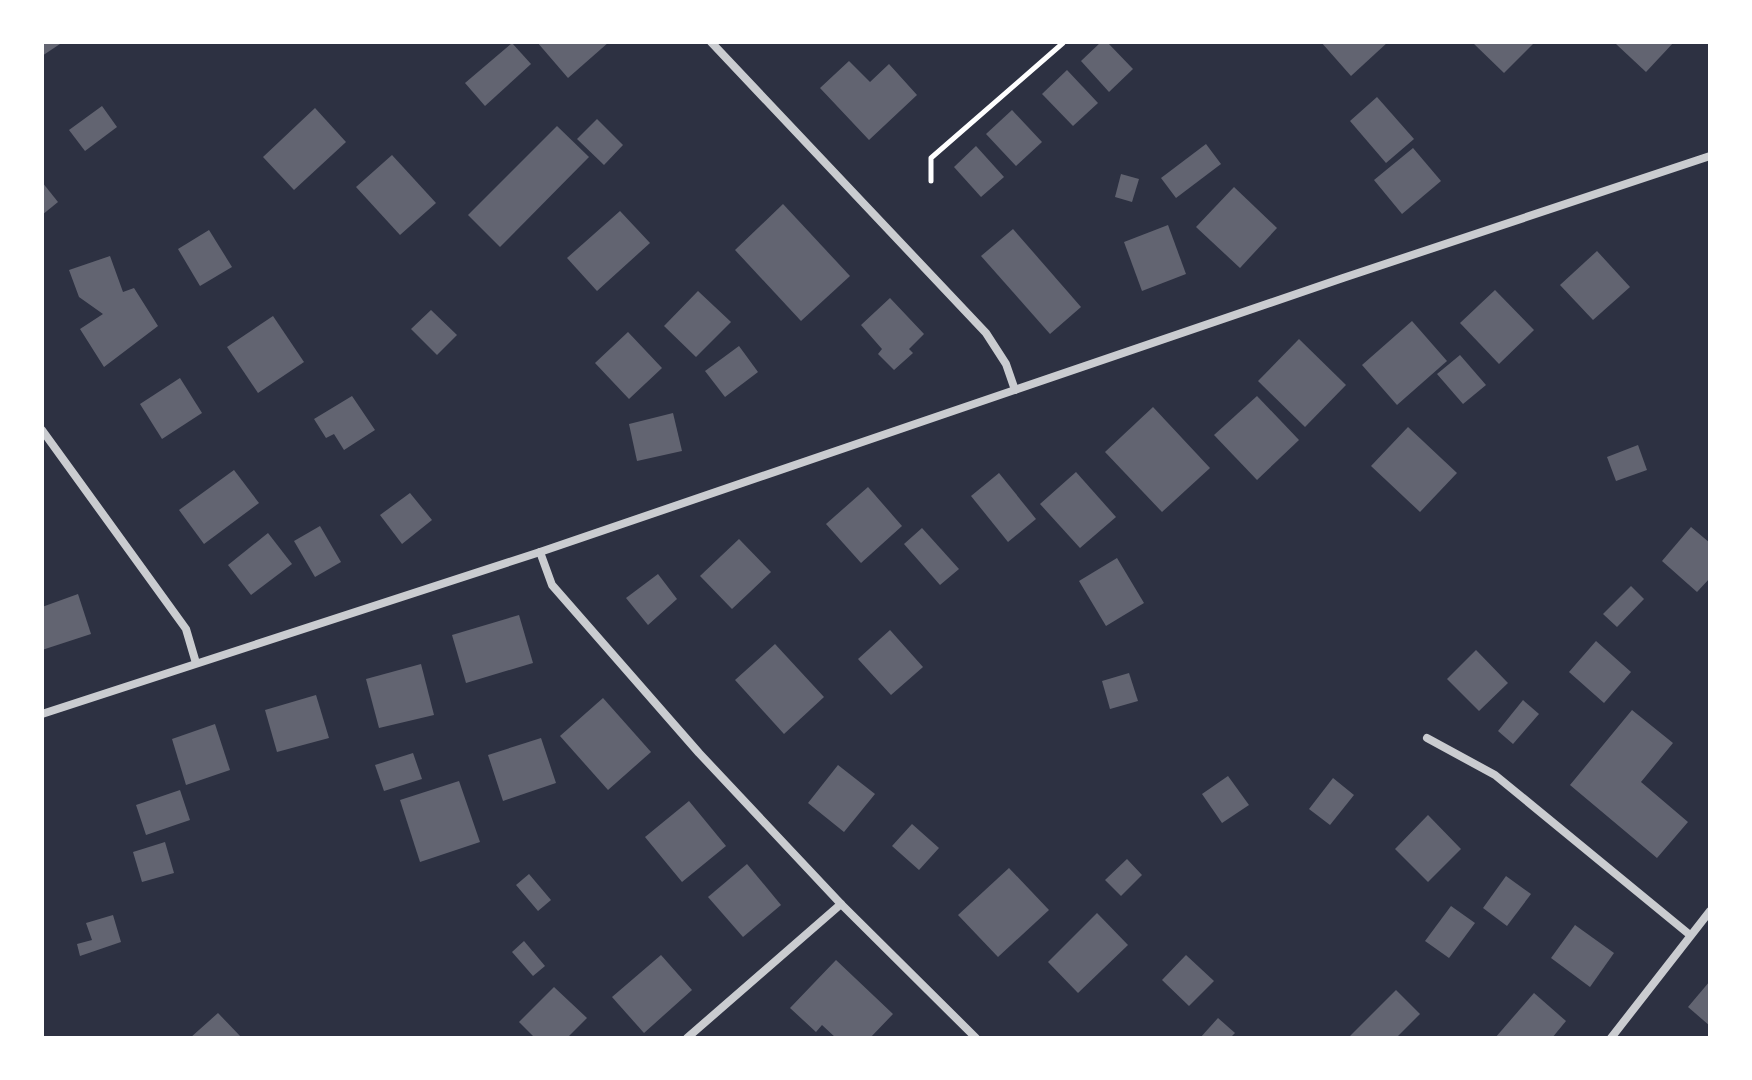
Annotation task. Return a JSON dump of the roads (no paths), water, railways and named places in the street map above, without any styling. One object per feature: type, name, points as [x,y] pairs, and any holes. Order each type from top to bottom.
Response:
[{"type":"street","points":[[711,42],[986,333],[1006,364],[1015,390]]},
{"type":"street","points":[[42,714],[540,552],[1710,156]]},
{"type":"street","points":[[42,430],[186,629],[196,663]]},
{"type":"street","points":[[540,552],[552,585],[699,753],[841,904],[976,1038]]},
{"type":"street","points":[[1427,738],[1495,775],[1690,935]]},
{"type":"street","points":[[687,1038],[841,904]]},
{"type":"street","points":[[1611,1038],[1710,911]]}]
